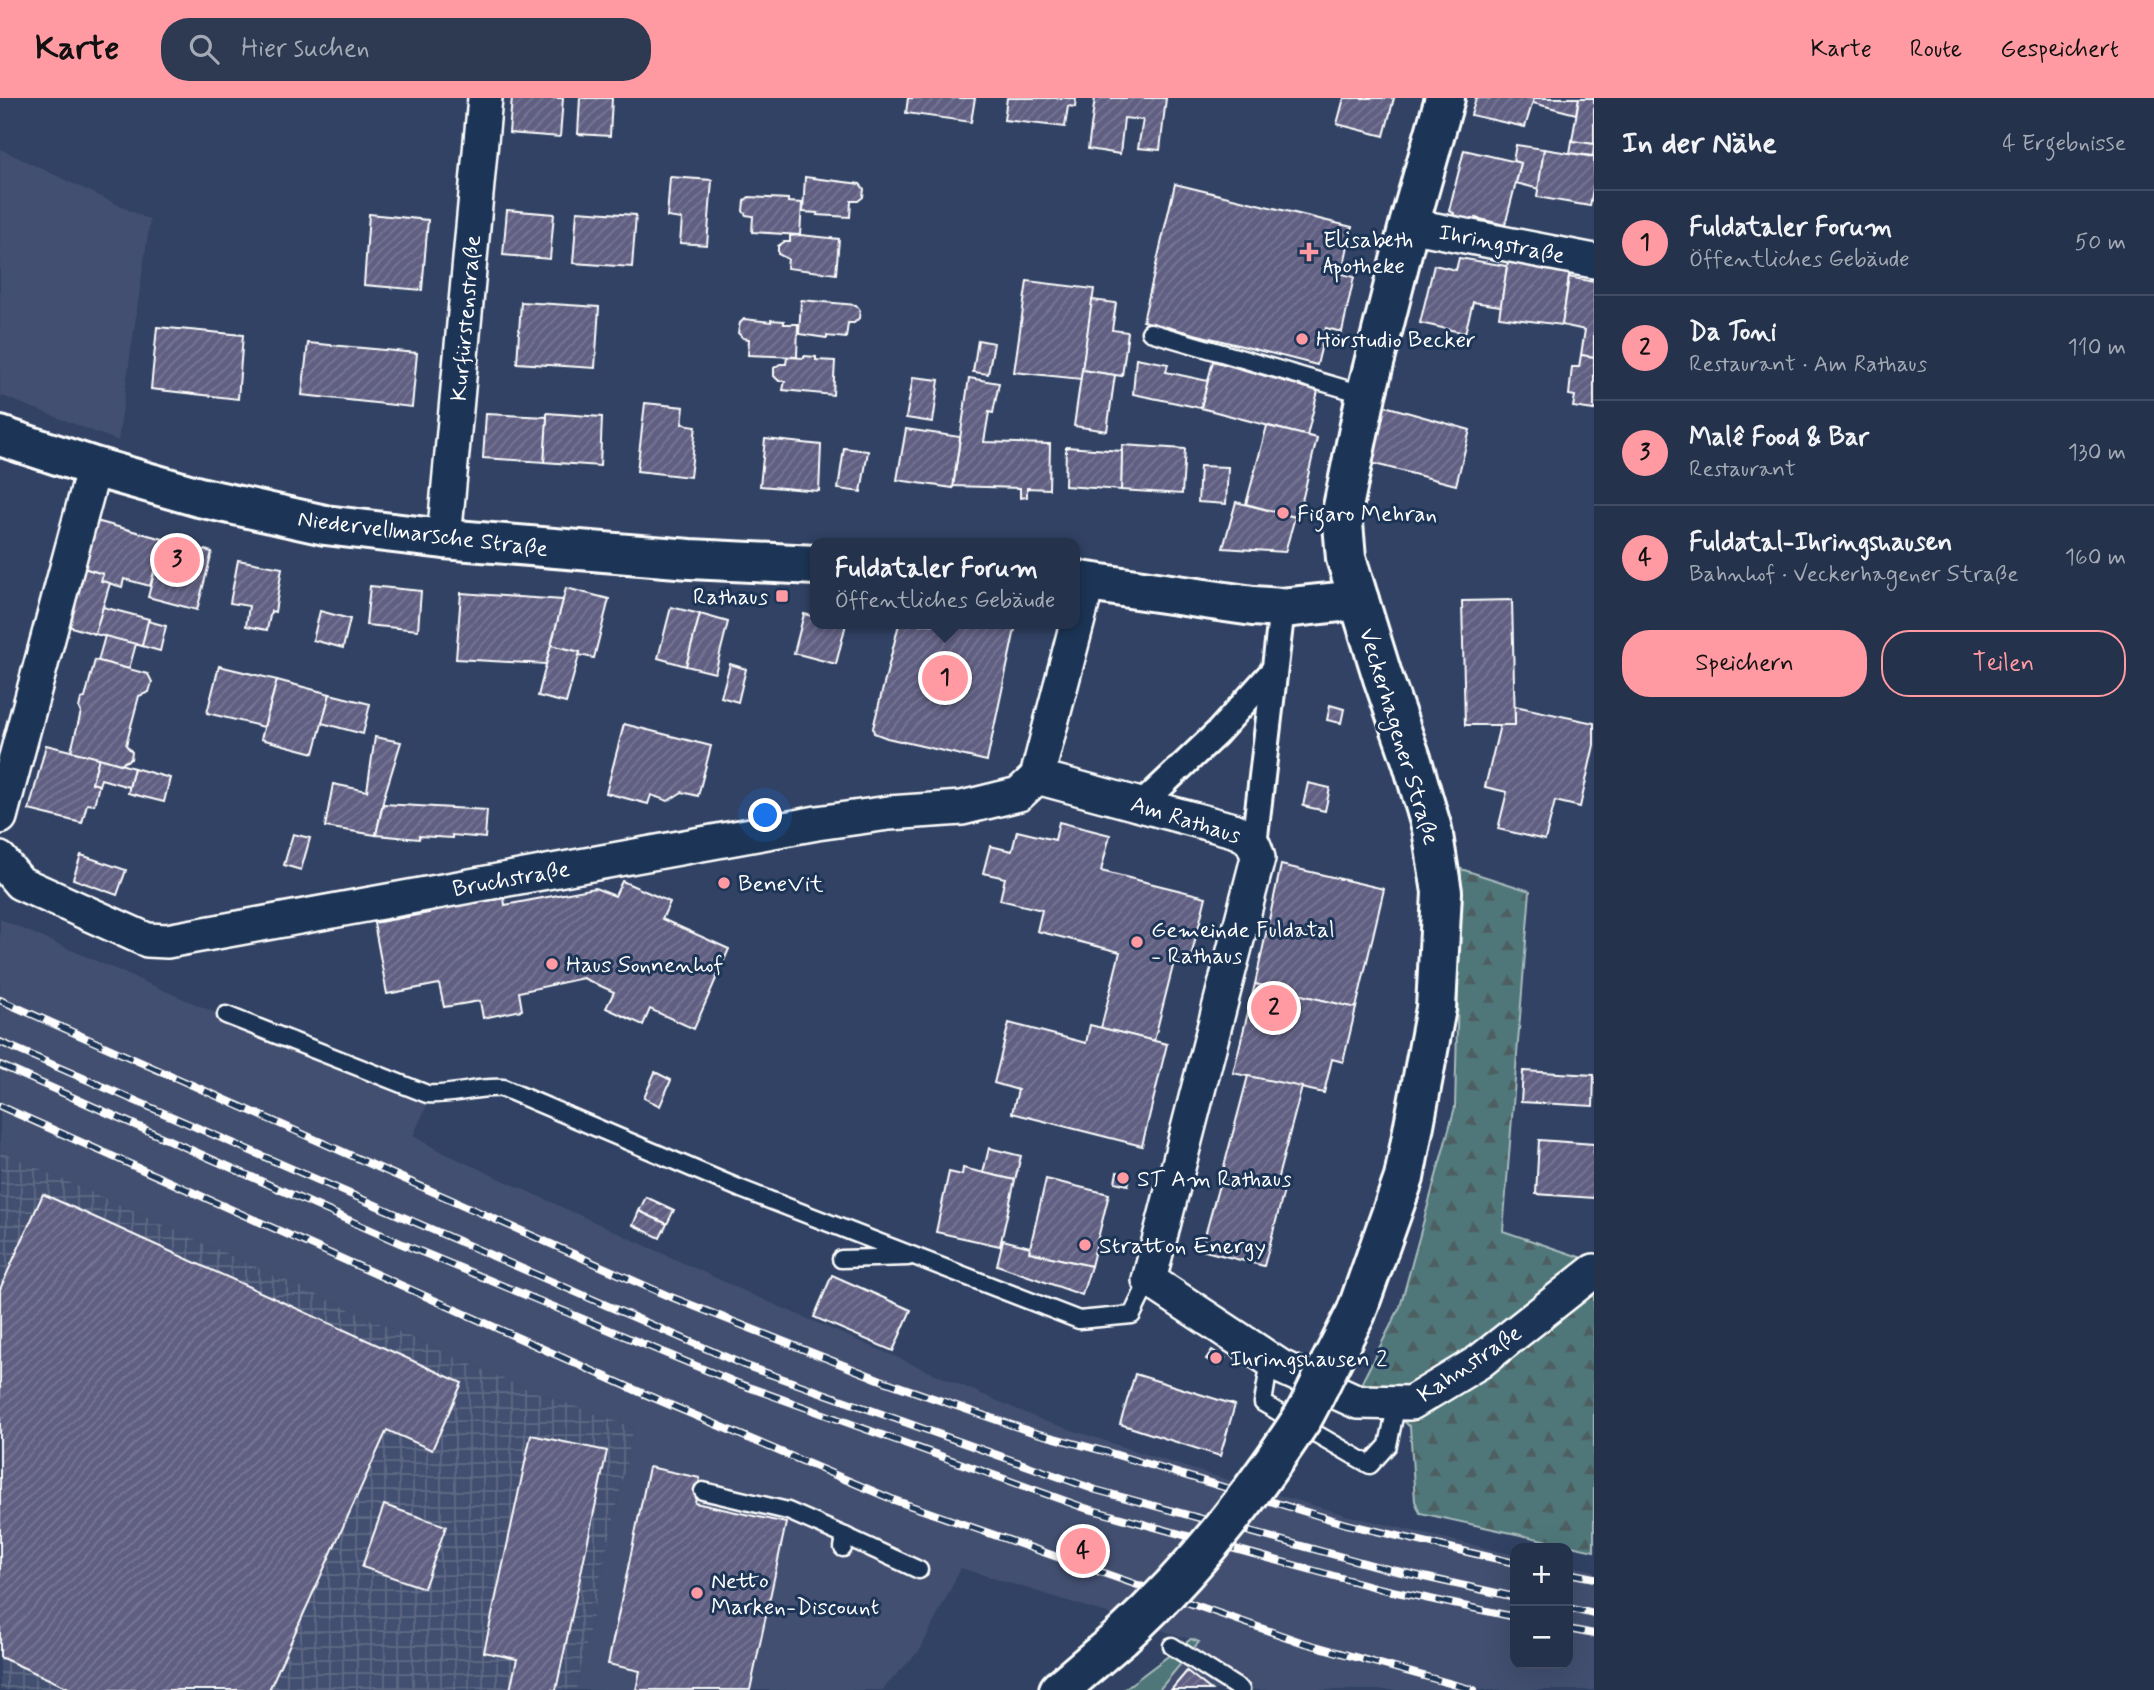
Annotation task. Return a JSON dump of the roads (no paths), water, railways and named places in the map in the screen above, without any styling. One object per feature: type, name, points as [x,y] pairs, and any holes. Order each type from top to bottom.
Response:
[{"type":"street","name":"Kurfürstenstraße","points":[[444,539],[485,98]]},
{"type":"street","name":"Veckerhagener Straße","points":[[1069,1682],[1157,1604],[1224,1529],[1304,1415],[1356,1313],[1404,1178],[1436,1008],[1442,892],[1432,829],[1346,558],[1342,512],[1366,395],[1409,225],[1445,98]]},
{"type":"street","name":"Ihringstraße","points":[[1409,225],[1594,261]]},
{"type":"street","name":"Niedervellmarsche Straße","points":[[0,436],[199,497],[325,525],[444,539],[690,559],[810,565]]},
{"type":"street","points":[[0,817],[94,467]]},
{"type":"street","points":[[1081,581],[1282,608],[1359,600]]},
{"type":"street","points":[[1254,844],[1282,608]]},
{"type":"street","points":[[1037,777],[1070,629]]},
{"type":"street","points":[[1141,805],[1217,733],[1275,670]]},
{"type":"street","name":"Am Rathaus","points":[[1037,777],[1245,834],[1254,844],[1258,858],[1149,1280]]},
{"type":"street","name":"Bruchstraße","points":[[0,859],[20,883],[147,940],[167,941],[817,822],[962,808],[1019,794],[1037,777]]},
{"type":"street","name":"Kahnstraße","points":[[1149,1280],[1281,1367],[1358,1402],[1411,1403],[1479,1362],[1594,1271]]},
{"type":"lane","points":[[1150,332],[1366,395]]},
{"type":"lane","points":[[226,1016],[427,1094],[442,1095],[487,1087],[503,1088],[729,1184],[1079,1321],[1132,1315],[1149,1280]]},
{"type":"lane","points":[[841,1259],[917,1257]]},
{"type":"lane","points":[[1270,1360],[1263,1403],[1370,1465],[1388,1445],[1397,1403]]},
{"type":"lane","points":[[703,1492],[788,1511],[844,1542],[919,1570]]},
{"type":"lane","points":[[1172,1646],[1241,1690]]},
{"type":"railway","points":[[0,1000],[666,1295],[881,1380],[1032,1432],[1346,1524],[1510,1562]]},
{"type":"railway","points":[[0,1042],[744,1365],[1096,1490],[1383,1568],[1510,1596]]},
{"type":"railway","points":[[0,1065],[400,1243],[737,1383],[1085,1508],[1378,1588],[1510,1616]]},
{"type":"railway","points":[[0,1106],[642,1393],[894,1500],[1301,1642],[1474,1690]]},
{"type":"railway","points":[[1573,1574],[1594,1578]]},
{"type":"railway","points":[[1573,1609],[1594,1614]]},
{"type":"railway","points":[[1573,1630],[1594,1634]]},
{"type":"place","name":"Elisabeth Apotheke","points":[[1309,252]]},
{"type":"place","name":"Hörstudio Becker","points":[[1302,339]]},
{"type":"place","name":"Figaro Mehran","points":[[1283,513]]},
{"type":"place","name":"Malê Food & Bar","points":[[177,560]]},
{"type":"place","name":"Rathaus","points":[[782,596]]},
{"type":"place","name":"Fuldataler Forum","points":[[945,678]]},
{"type":"place","name":"BeneVit","points":[[724,883]]},
{"type":"place","name":"Gemeinde Fuldatal - Rathaus","points":[[1137,942]]},
{"type":"place","name":"Haus Sonnenhof","points":[[552,964]]},
{"type":"place","name":"Da Toni","points":[[1274,1008]]},
{"type":"place","name":"ST Am Rathaus","points":[[1123,1178]]},
{"type":"place","name":"Stratton Energy","points":[[1085,1245]]},
{"type":"place","name":"Ihringshausen 2","points":[[1216,1358]]},
{"type":"place","name":"Fuldatal-Ihringshausen","points":[[1083,1551]]},
{"type":"place","name":"Netto Marken-Discount","points":[[697,1593]]}]
